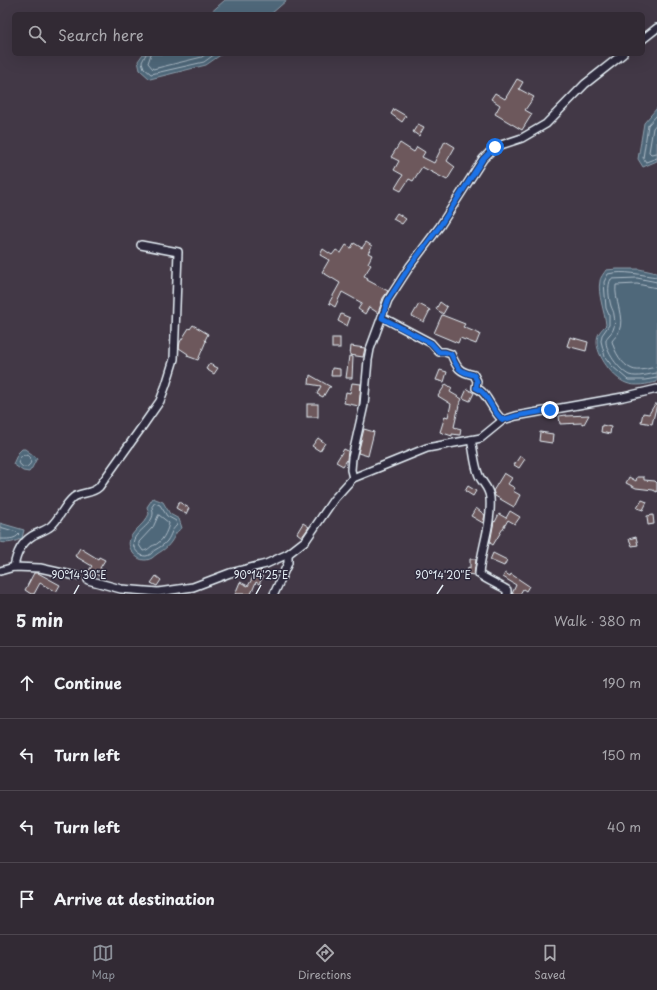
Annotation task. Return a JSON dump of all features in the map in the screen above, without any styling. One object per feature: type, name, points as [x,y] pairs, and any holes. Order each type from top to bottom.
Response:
[{"type":"street","points":[[645,37],[657,28]]},
{"type":"street","points":[[353,478],[351,470],[352,458],[364,405],[370,349],[388,300],[410,266],[440,226],[483,159],[495,147],[522,138],[546,124],[585,84],[620,56]]},
{"type":"street","points":[[14,567],[16,555],[24,543],[32,536],[50,527],[74,497],[82,493],[96,490],[99,487],[160,401],[174,359],[178,252],[141,245]]},
{"type":"street","points":[[382,318],[431,343],[439,352],[451,354],[456,365],[462,372],[474,375],[477,381],[476,388],[480,390],[498,417],[503,420]]},
{"type":"street","points":[[88,580],[121,591],[158,592],[193,587],[230,573],[266,564],[288,554],[306,540],[334,499],[353,478],[427,448],[481,438],[503,420],[516,416],[624,397],[657,389]]},
{"type":"street","points":[[471,440],[474,449],[474,462],[478,475],[488,488],[490,497],[488,530],[480,559],[479,574],[489,582],[507,590],[507,594]]},
{"type":"street","points":[[274,594],[288,563],[288,554]]},
{"type":"street","points":[[0,571],[14,567],[40,568],[76,576]]},
{"type":"water","points":[[225,0],[287,0],[273,12],[211,12]]},
{"type":"water","points":[[142,56],[219,56],[206,65],[150,79],[140,70],[138,61]]},
{"type":"water","points":[[657,108],[657,161],[643,167],[638,159],[644,123]]},
{"type":"water","points":[[639,269],[657,273],[657,382],[637,385],[626,383],[611,371],[599,353],[597,347],[598,336],[606,325],[599,286],[600,280],[606,270]]},
{"type":"water","points":[[22,449],[25,449],[37,458],[29,472],[23,471],[13,464],[18,453]]},
{"type":"water","points":[[153,498],[163,502],[170,514],[179,519],[182,528],[176,533],[168,546],[156,554],[153,558],[142,560],[132,551],[129,541],[147,518],[149,514],[147,507]]},
{"type":"water","points":[[0,523],[24,530],[22,538],[17,541],[6,543],[0,542]]},
{"type":"building","points":[[517,79],[523,82],[519,89],[534,97],[525,110],[532,114],[522,130],[495,114],[500,105],[491,99],[495,93],[505,99]]},
{"type":"building","points":[[394,109],[406,116],[402,122],[391,114]]},
{"type":"building","points":[[418,124],[424,127],[419,136],[413,132]]},
{"type":"building","points":[[445,141],[455,147],[447,161],[455,167],[447,180],[422,167],[413,181],[409,179],[401,191],[395,188],[403,175],[394,170],[399,161],[391,157],[400,143],[414,152],[417,147],[425,152],[422,157],[434,163]]},
{"type":"building","points":[[397,213],[406,219],[402,224],[393,219]]},
{"type":"building","points":[[366,242],[372,246],[368,253],[372,255],[368,263],[371,265],[364,276],[368,278],[367,280],[388,291],[383,298],[378,313],[369,307],[365,314],[358,309],[362,303],[342,292],[335,307],[329,303],[340,283],[322,272],[329,260],[320,255],[323,249],[332,255],[336,250],[341,253],[346,245],[351,248],[354,243],[362,248]]},
{"type":"building","points":[[440,302],[447,307],[443,314],[436,309]]},
{"type":"building","points":[[419,304],[430,310],[424,322],[412,316]]},
{"type":"building","points":[[341,314],[350,318],[347,326],[338,321]]},
{"type":"building","points":[[442,315],[465,324],[463,327],[480,334],[476,344],[460,338],[458,343],[434,333]]},
{"type":"building","points":[[193,325],[208,334],[198,360],[187,356],[188,354],[179,348],[180,342],[189,328],[190,329]]},
{"type":"building","points":[[570,337],[588,342],[586,351],[567,346]]},
{"type":"building","points":[[332,338],[340,338],[340,348],[332,348]]},
{"type":"building","points":[[351,346],[365,348],[363,357],[350,355]]},
{"type":"building","points":[[349,356],[353,357],[352,378],[346,378]]},
{"type":"building","points":[[209,364],[218,368],[214,374],[206,369]]},
{"type":"building","points":[[332,368],[340,369],[340,376],[331,376]]},
{"type":"building","points":[[440,370],[447,372],[444,382],[436,380]]},
{"type":"building","points":[[310,375],[331,387],[329,387],[323,397],[317,394],[321,386],[309,384]]},
{"type":"building","points":[[352,383],[361,384],[359,406],[344,403],[346,392],[350,393]]},
{"type":"building","points":[[446,384],[452,388],[450,392],[462,399],[459,405],[454,427],[461,429],[460,435],[452,434],[452,436],[440,432],[445,416],[448,417],[451,404],[438,396]]},
{"type":"building","points":[[467,389],[474,393],[470,401],[463,398]]},
{"type":"building","points":[[307,404],[318,404],[318,417],[307,417]]},
{"type":"building","points":[[655,404],[657,404],[652,424],[641,422],[643,413],[649,414]]},
{"type":"building","points":[[589,415],[584,424],[560,424],[559,416]]},
{"type":"building","points":[[602,425],[611,427],[610,434],[601,432]]},
{"type":"building","points":[[364,429],[374,432],[368,456],[358,453]]},
{"type":"building","points":[[540,432],[553,434],[552,443],[539,441]]},
{"type":"building","points":[[318,438],[325,443],[320,451],[312,446]]},
{"type":"building","points":[[344,449],[348,451],[347,460],[343,466],[336,462]]},
{"type":"building","points":[[520,456],[525,459],[519,468],[514,465]]},
{"type":"building","points":[[504,473],[512,478],[508,484],[515,488],[513,491],[520,495],[514,507],[495,496],[493,491]]},
{"type":"building","points":[[629,477],[636,481],[637,477],[644,477],[644,480],[655,481],[657,483],[657,492],[653,490],[636,488],[626,483]]},
{"type":"building","points":[[468,486],[476,491],[473,496],[465,491]]},
{"type":"building","points":[[642,500],[647,502],[643,510],[637,508]]},
{"type":"building","points":[[179,502],[189,508],[186,514],[176,508]]},
{"type":"building","points":[[476,508],[485,515],[483,523],[471,516]]},
{"type":"building","points":[[510,511],[520,517],[515,524],[508,520],[493,545],[490,543],[494,521],[495,522],[499,514],[506,518]]},
{"type":"building","points":[[653,515],[654,524],[648,525],[647,516]]},
{"type":"building","points":[[303,523],[309,527],[302,537],[297,533]]},
{"type":"building","points":[[636,537],[638,545],[632,546],[629,539]]},
{"type":"building","points":[[80,548],[98,559],[99,557],[105,560],[100,568],[103,570],[99,576],[94,573],[93,576],[87,573],[92,566],[75,556]]},
{"type":"building","points":[[493,553],[507,560],[504,566],[490,560]]},
{"type":"building","points":[[470,559],[476,559],[474,575],[467,574],[468,567],[470,568]]},
{"type":"building","points":[[262,570],[260,575],[263,577],[259,584],[256,582],[251,594],[235,594],[240,582],[248,586],[256,572]]},
{"type":"building","points":[[34,573],[38,573],[60,585],[56,592],[40,583],[34,594],[31,594],[25,590]]},
{"type":"building","points":[[505,573],[510,576],[511,574],[529,586],[526,591],[523,589],[520,594],[512,594],[516,585],[503,577]]},
{"type":"building","points":[[156,576],[161,580],[157,586],[151,583]]},
{"type":"route","points":[[495,147],[483,159],[440,226],[410,266],[388,300],[382,318],[431,343],[439,352],[451,354],[456,365],[462,372],[474,375],[477,381],[476,388],[480,390],[498,417],[503,420],[516,416],[550,410]]}]
